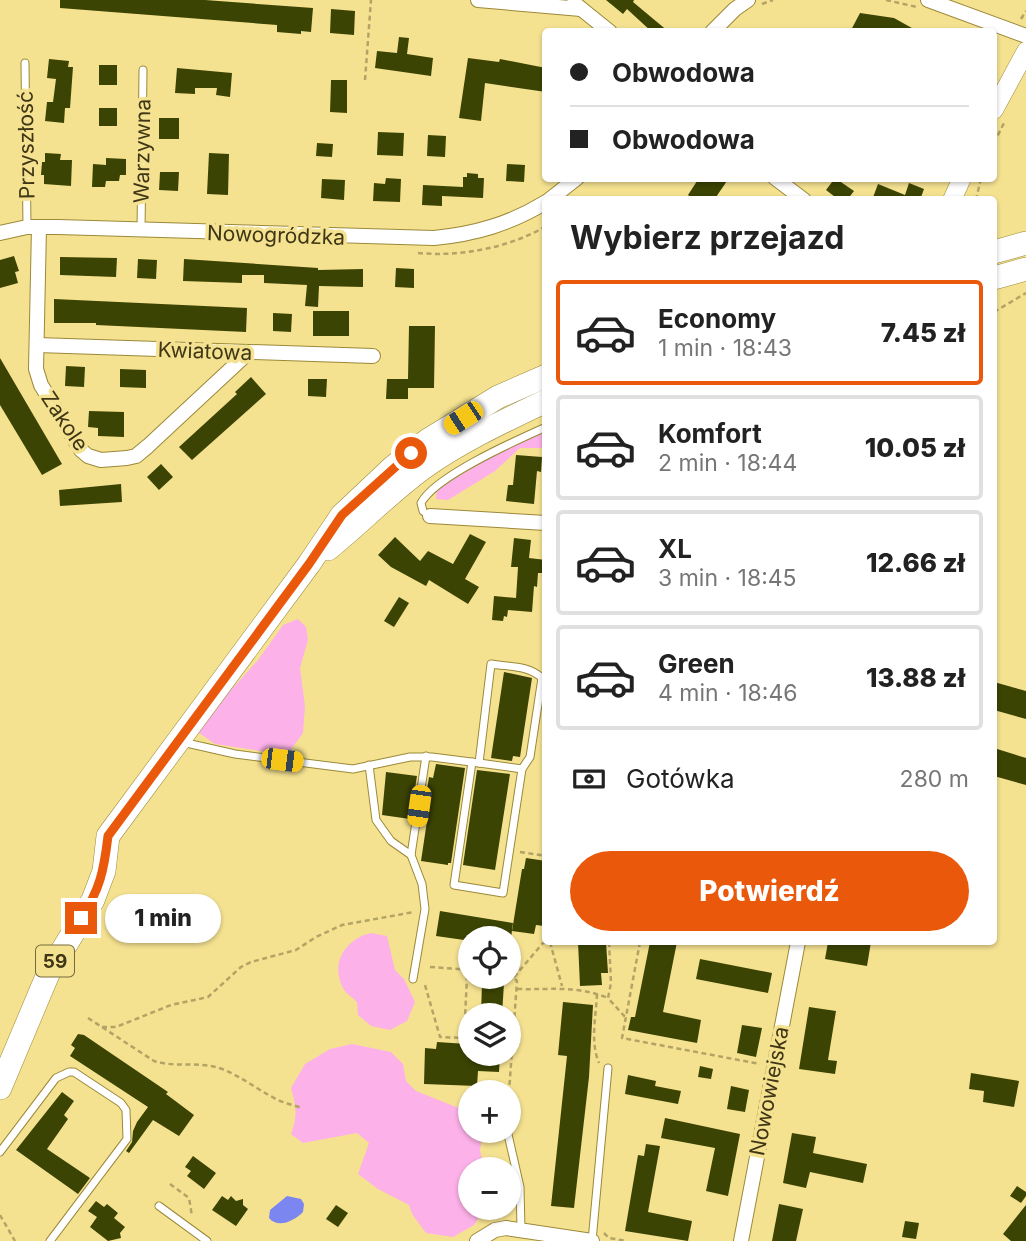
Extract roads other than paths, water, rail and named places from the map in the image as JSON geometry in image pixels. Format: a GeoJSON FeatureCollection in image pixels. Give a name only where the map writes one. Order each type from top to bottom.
{"type":"FeatureCollection","features":[{"type":"Feature","properties":{"kind":"main road"},"geometry":{"type":"LineString","coordinates":[[997,251],[1026,243]]}},
{"type":"Feature","properties":{"kind":"main road"},"geometry":{"type":"LineString","coordinates":[[997,277],[1026,269]]}},
{"type":"Feature","properties":{"kind":"main road","name":"59"},"geometry":{"type":"LineString","coordinates":[[0,1088],[48,974],[93,900],[104,870],[108,836],[309,564],[342,515],[393,467],[428,440],[498,397],[542,378]]}},
{"type":"Feature","properties":{"kind":"main road","name":"59"},"geometry":{"type":"LineString","coordinates":[[309,564],[362,521],[391,492],[424,467],[500,423],[542,403]]}},
{"type":"Feature","properties":{"kind":"street"},"geometry":{"type":"LineString","coordinates":[[478,0],[576,5],[605,28]]}},
{"type":"Feature","properties":{"kind":"street"},"geometry":{"type":"LineString","coordinates":[[716,28],[748,0]]}},
{"type":"Feature","properties":{"kind":"street"},"geometry":{"type":"LineString","coordinates":[[928,0],[1026,36]]}},
{"type":"Feature","properties":{"kind":"street"},"geometry":{"type":"LineString","coordinates":[[997,104],[1026,51]]}},
{"type":"Feature","properties":{"kind":"street","name":"Nowogródzka"},"geometry":{"type":"LineString","coordinates":[[555,196],[573,182]]}},
{"type":"Feature","properties":{"kind":"street"},"geometry":{"type":"LineString","coordinates":[[780,182],[799,196]]}},
{"type":"Feature","properties":{"kind":"street","name":"Nowogródzka"},"geometry":{"type":"LineString","coordinates":[[0,233],[33,227],[434,239],[487,230],[542,204]]}},
{"type":"Feature","properties":{"kind":"street","name":"Zakole"},"geometry":{"type":"LineString","coordinates":[[33,227],[36,369],[41,385],[81,450],[88,456],[101,460],[136,456],[249,352]]}},
{"type":"Feature","properties":{"kind":"street","name":"Kwiatowa"},"geometry":{"type":"LineString","coordinates":[[37,345],[373,356]]}},
{"type":"Feature","properties":{"kind":"street"},"geometry":{"type":"LineString","coordinates":[[430,516],[542,523]]}},
{"type":"Feature","properties":{"kind":"street","name":"Nowowiejska"},"geometry":{"type":"LineString","coordinates":[[741,1241],[797,945]]}},
{"type":"Feature","properties":{"kind":"street"},"geometry":{"type":"LineString","coordinates":[[477,1241],[495,1230],[521,1229],[585,1240]]}},
{"type":"Feature","properties":{"kind":"lane","name":"Przyszłość"},"geometry":{"type":"LineString","coordinates":[[25,63],[33,227]]}},
{"type":"Feature","properties":{"kind":"lane","name":"Warzywna"},"geometry":{"type":"LineString","coordinates":[[141,231],[143,70]]}},
{"type":"Feature","properties":{"kind":"lane"},"geometry":{"type":"LineString","coordinates":[[430,516],[423,512],[421,503],[425,495],[443,481],[542,429]]}},
{"type":"Feature","properties":{"kind":"lane"},"geometry":{"type":"LineString","coordinates":[[542,677],[522,667],[491,664],[454,885],[503,893],[522,769],[530,757],[542,690]]}},
{"type":"Feature","properties":{"kind":"lane"},"geometry":{"type":"LineString","coordinates":[[177,741],[235,754],[354,769],[426,756],[522,769]]}},
{"type":"Feature","properties":{"kind":"lane"},"geometry":{"type":"LineString","coordinates":[[413,979],[425,909],[422,884],[411,855],[426,756]]}},
{"type":"Feature","properties":{"kind":"lane"},"geometry":{"type":"LineString","coordinates":[[369,765],[376,820],[391,841],[411,855]]}},
{"type":"Feature","properties":{"kind":"lane"},"geometry":{"type":"LineString","coordinates":[[585,1240],[608,1068]]}},
{"type":"Feature","properties":{"kind":"lane"},"geometry":{"type":"LineString","coordinates":[[0,1152],[56,1078],[69,1072],[74,1072],[121,1103],[125,1110],[127,1139],[50,1241]]}},
{"type":"Feature","properties":{"kind":"lane"},"geometry":{"type":"LineString","coordinates":[[510,1143],[520,1187],[521,1229]]}},
{"type":"Feature","properties":{"kind":"lane"},"geometry":{"type":"LineString","coordinates":[[159,1206],[207,1241]]}},
{"type":"Feature","properties":{"kind":"water"},"geometry":{"type":"Polygon","coordinates":[[[287,1196],[301,1199],[304,1204],[303,1212],[286,1222],[277,1223],[269,1218],[270,1210],[287,1196]]]}}]}
